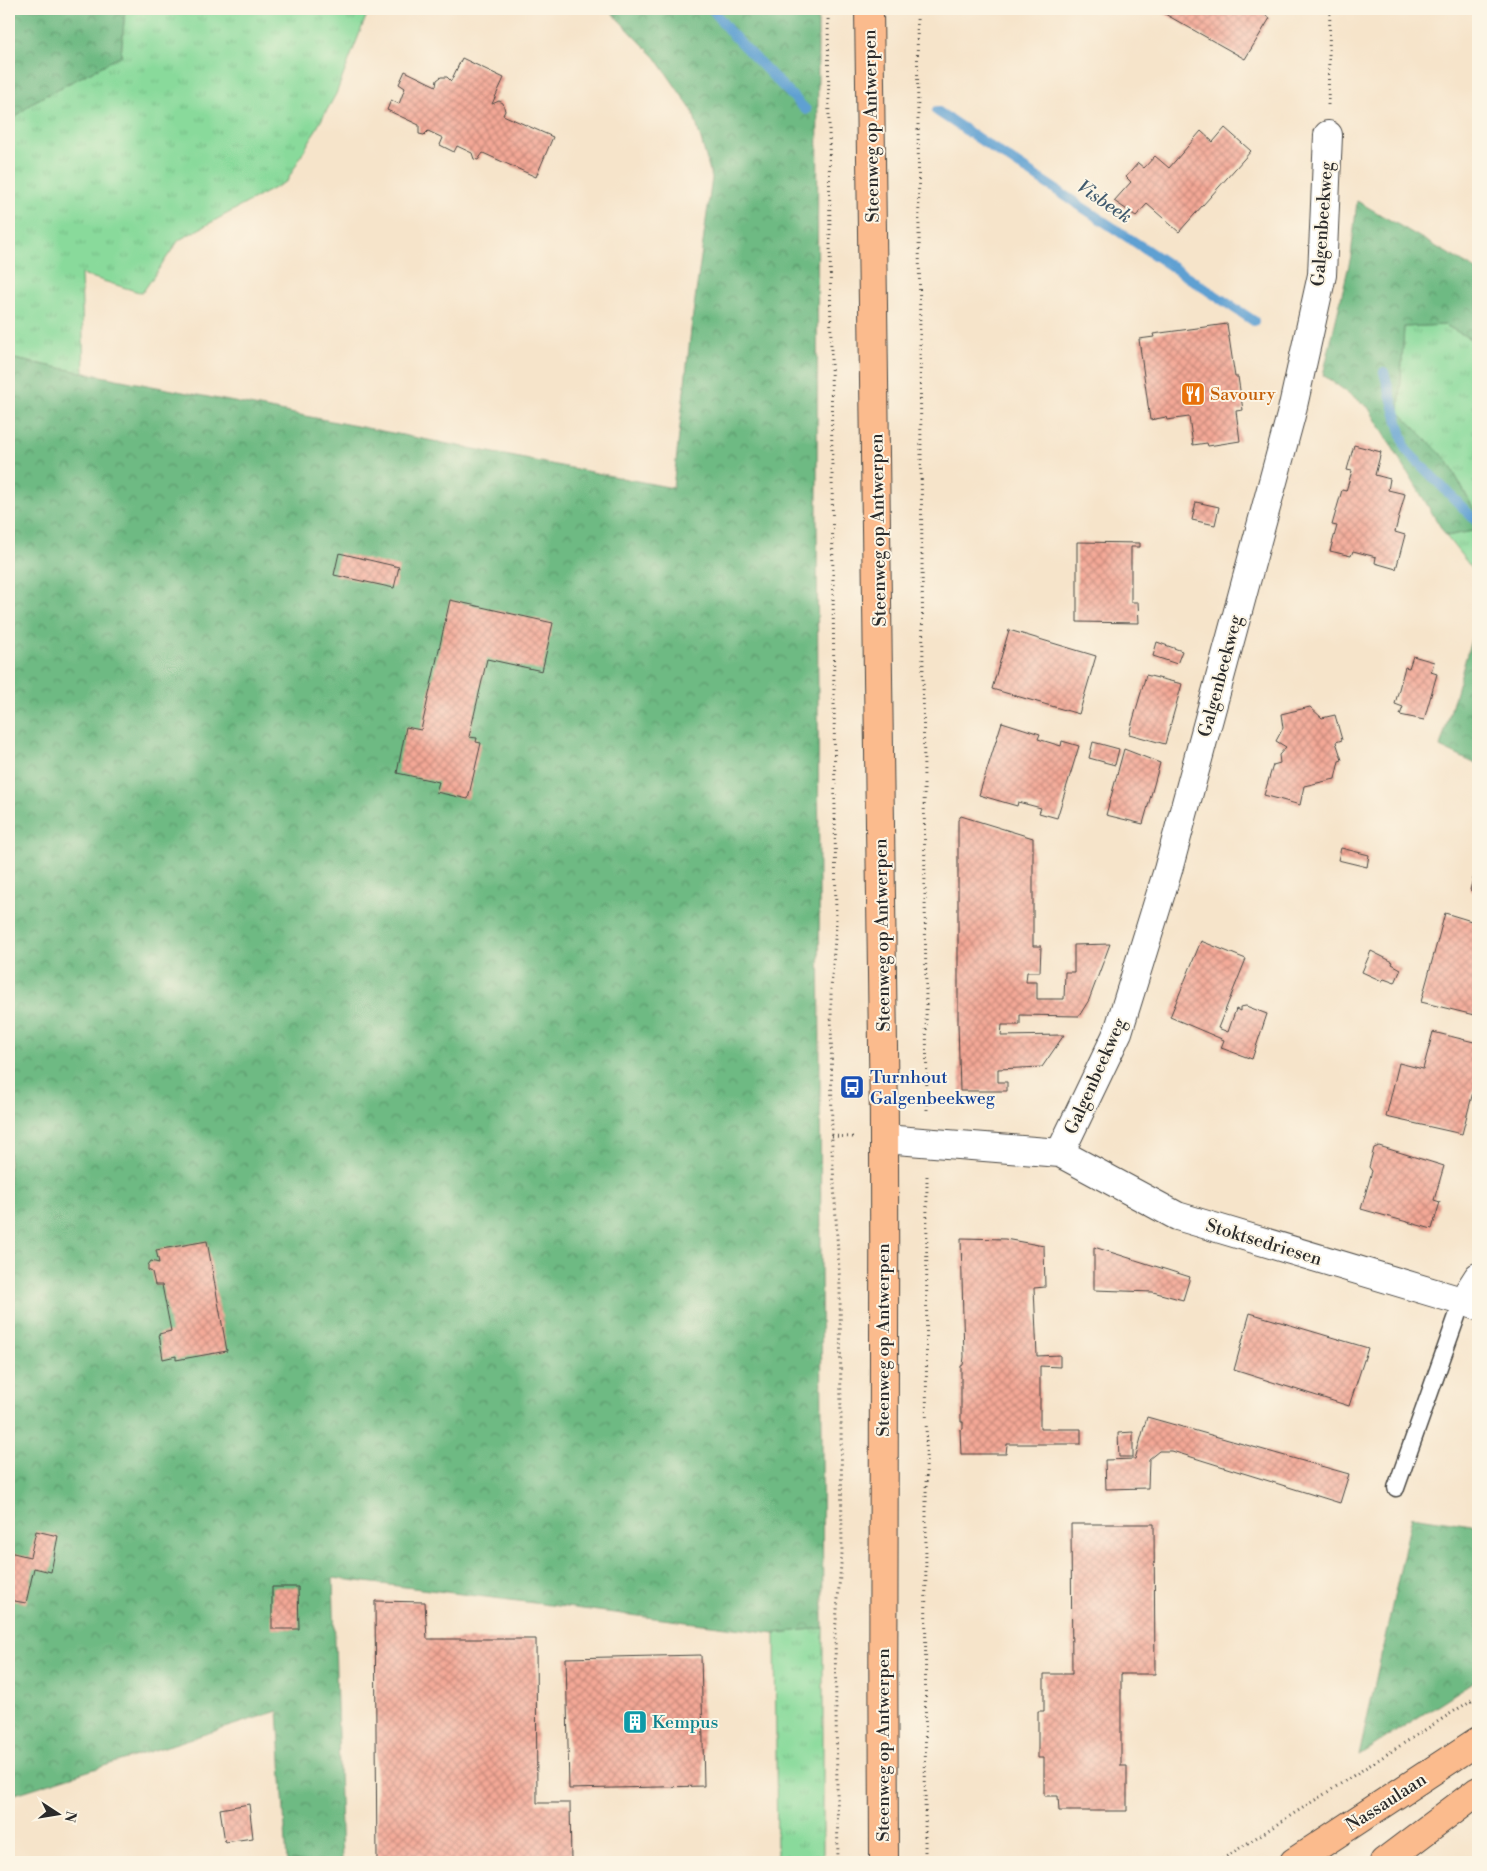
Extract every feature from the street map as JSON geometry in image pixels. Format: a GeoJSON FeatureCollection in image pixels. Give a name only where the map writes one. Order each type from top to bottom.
{"type":"FeatureCollection","features":[{"type":"Feature","properties":{"kind":"main road","name":"Steenweg op Antwerpen"},"geometry":{"type":"LineString","coordinates":[[869,9],[876,410],[884,1139],[882,1583],[884,1862]]}},
{"type":"Feature","properties":{"kind":"main road","name":"Nassaulaan"},"geometry":{"type":"LineString","coordinates":[[1294,1862],[1478,1741]]}},
{"type":"Feature","properties":{"kind":"main road"},"geometry":{"type":"LineString","coordinates":[[1384,1862],[1478,1791]]}},
{"type":"Feature","properties":{"kind":"street","name":"Galgenbeekweg"},"geometry":{"type":"LineString","coordinates":[[884,1139],[1060,1153],[1118,1032],[1168,870],[1291,416],[1322,275],[1328,136]]}},
{"type":"Feature","properties":{"kind":"street","name":"Stoktsedriesen"},"geometry":{"type":"LineString","coordinates":[[1060,1153],[1177,1216],[1470,1304]]}},
{"type":"Feature","properties":{"kind":"street"},"geometry":{"type":"LineString","coordinates":[[1470,1304],[1478,1277]]}},
{"type":"Feature","properties":{"kind":"lane"},"geometry":{"type":"LineString","coordinates":[[1396,1488],[1470,1304]]}},
{"type":"Feature","properties":{"kind":"path"},"geometry":{"type":"LineString","coordinates":[[828,9],[836,926],[831,989],[832,1150],[840,1307],[842,1553],[835,1633],[838,1862]]}},
{"type":"Feature","properties":{"kind":"path"},"geometry":{"type":"LineString","coordinates":[[917,9],[928,1141],[925,1862]]}},
{"type":"Feature","properties":{"kind":"path","name":"Galgenbeekweg"},"geometry":{"type":"LineString","coordinates":[[1328,136],[1330,9]]}},
{"type":"Feature","properties":{"kind":"path"},"geometry":{"type":"LineString","coordinates":[[1218,1862],[1478,1696]]}},
{"type":"Feature","properties":{"kind":"green space"},"geometry":{"type":"Polygon","coordinates":[[[9,9],[125,9],[121,56],[33,102],[9,123],[9,9]]]}},
{"type":"Feature","properties":{"kind":"green space"},"geometry":{"type":"Polygon","coordinates":[[[125,9],[369,9],[336,94],[287,181],[179,240],[142,293],[81,274],[84,373],[9,358],[9,123],[33,102],[121,56],[125,9]]]}},
{"type":"Feature","properties":{"kind":"green space"},"geometry":{"type":"Polygon","coordinates":[[[608,9],[818,9],[817,516],[823,1628],[775,1633],[333,1578],[342,1862],[287,1862],[278,1711],[9,1796],[9,358],[673,488],[692,321],[712,178],[693,112],[656,58],[608,9]]]}},
{"type":"Feature","properties":{"kind":"green space"},"geometry":{"type":"Polygon","coordinates":[[[1357,201],[1478,271],[1478,343],[1445,325],[1404,327],[1399,412],[1447,460],[1478,517],[1478,530],[1446,536],[1368,407],[1323,375],[1351,256],[1357,201]]]}},
{"type":"Feature","properties":{"kind":"green space"},"geometry":{"type":"Polygon","coordinates":[[[1445,325],[1478,343],[1478,517],[1447,460],[1399,412],[1404,327],[1445,325]]]}},
{"type":"Feature","properties":{"kind":"green space"},"geometry":{"type":"Polygon","coordinates":[[[1478,530],[1478,576],[1446,536],[1478,530]]]}},
{"type":"Feature","properties":{"kind":"green space"},"geometry":{"type":"Polygon","coordinates":[[[1478,616],[1478,765],[1440,747],[1478,616]]]}},
{"type":"Feature","properties":{"kind":"green space"},"geometry":{"type":"Polygon","coordinates":[[[1412,1516],[1478,1526],[1478,1679],[1359,1755],[1412,1516]]]}},
{"type":"Feature","properties":{"kind":"green space"},"geometry":{"type":"Polygon","coordinates":[[[823,1628],[823,1862],[777,1862],[775,1633],[823,1628]]]}},
{"type":"Feature","properties":{"kind":"building"},"geometry":{"type":"Polygon","coordinates":[[[1156,9],[1256,9],[1270,18],[1245,59],[1156,9]]]}},
{"type":"Feature","properties":{"kind":"building"},"geometry":{"type":"Polygon","coordinates":[[[462,58],[504,78],[492,104],[499,101],[503,103],[505,111],[503,115],[553,137],[536,177],[483,153],[478,160],[474,159],[472,153],[457,146],[454,152],[440,145],[443,138],[428,131],[424,135],[419,134],[419,125],[387,110],[391,100],[399,104],[405,88],[399,84],[405,71],[436,86],[437,80],[441,77],[447,77],[451,81],[462,58]]]}},
{"type":"Feature","properties":{"kind":"building"},"geometry":{"type":"Polygon","coordinates":[[[1225,128],[1251,151],[1179,232],[1147,204],[1136,216],[1114,201],[1131,182],[1126,177],[1138,163],[1144,168],[1155,156],[1169,168],[1201,131],[1213,142],[1225,128]]]}},
{"type":"Feature","properties":{"kind":"building","name":"Savoury"},"geometry":{"type":"Polygon","coordinates":[[[1227,324],[1235,377],[1238,377],[1243,410],[1236,411],[1240,441],[1208,446],[1207,443],[1193,445],[1189,417],[1167,420],[1166,417],[1150,420],[1139,339],[1154,337],[1153,334],[1227,324]]]}},
{"type":"Feature","properties":{"kind":"building"},"geometry":{"type":"Polygon","coordinates":[[[1354,445],[1381,452],[1375,475],[1390,479],[1388,490],[1405,494],[1395,532],[1405,535],[1396,569],[1375,563],[1376,557],[1353,551],[1351,556],[1330,551],[1337,526],[1332,525],[1342,490],[1346,491],[1352,471],[1347,470],[1354,445]]]}},
{"type":"Feature","properties":{"kind":"building"},"geometry":{"type":"Polygon","coordinates":[[[1196,502],[1219,507],[1215,525],[1192,520],[1196,502]]]}},
{"type":"Feature","properties":{"kind":"building"},"geometry":{"type":"Polygon","coordinates":[[[1077,542],[1140,543],[1140,547],[1131,547],[1131,602],[1138,602],[1139,623],[1077,622],[1077,542]]]}},
{"type":"Feature","properties":{"kind":"building"},"geometry":{"type":"Polygon","coordinates":[[[339,553],[399,567],[394,588],[334,575],[339,553]]]}},
{"type":"Feature","properties":{"kind":"building"},"geometry":{"type":"Polygon","coordinates":[[[450,600],[553,623],[542,671],[487,659],[469,737],[477,738],[476,742],[481,743],[468,799],[436,792],[439,782],[397,773],[406,727],[421,730],[450,600]]]}},
{"type":"Feature","properties":{"kind":"building"},"geometry":{"type":"Polygon","coordinates":[[[1009,630],[1096,656],[1079,714],[992,689],[1009,630]]]}},
{"type":"Feature","properties":{"kind":"building"},"geometry":{"type":"Polygon","coordinates":[[[1157,642],[1182,651],[1177,664],[1153,656],[1157,642]]]}},
{"type":"Feature","properties":{"kind":"building"},"geometry":{"type":"Polygon","coordinates":[[[1413,656],[1434,662],[1431,672],[1437,674],[1424,720],[1400,715],[1403,707],[1395,704],[1405,667],[1409,668],[1413,656]]]}},
{"type":"Feature","properties":{"kind":"building"},"geometry":{"type":"Polygon","coordinates":[[[1146,675],[1182,684],[1165,744],[1129,734],[1146,675]]]}},
{"type":"Feature","properties":{"kind":"building"},"geometry":{"type":"Polygon","coordinates":[[[1310,707],[1322,718],[1335,715],[1342,740],[1336,742],[1342,760],[1339,761],[1335,779],[1304,786],[1300,805],[1264,795],[1273,765],[1280,763],[1279,755],[1286,747],[1276,741],[1283,728],[1281,714],[1310,707]]]}},
{"type":"Feature","properties":{"kind":"building"},"geometry":{"type":"Polygon","coordinates":[[[1002,722],[1040,734],[1038,739],[1061,746],[1062,741],[1079,746],[1057,818],[1039,813],[1041,808],[1018,802],[1017,806],[979,795],[1002,722]]]}},
{"type":"Feature","properties":{"kind":"building"},"geometry":{"type":"Polygon","coordinates":[[[1093,742],[1119,749],[1115,765],[1089,758],[1093,742]]]}},
{"type":"Feature","properties":{"kind":"building"},"geometry":{"type":"Polygon","coordinates":[[[1124,749],[1160,763],[1143,824],[1106,815],[1124,749]]]}},
{"type":"Feature","properties":{"kind":"building"},"geometry":{"type":"Polygon","coordinates":[[[961,816],[1033,838],[1033,946],[1041,946],[1040,972],[1027,972],[1026,982],[1037,982],[1037,999],[1064,999],[1065,972],[1074,972],[1074,945],[1110,944],[1089,1000],[1079,1016],[1020,1015],[1020,1025],[1002,1025],[1001,1036],[1064,1035],[1042,1067],[998,1069],[998,1082],[1007,1082],[1007,1091],[960,1091],[958,1024],[958,820],[961,816]]]}},
{"type":"Feature","properties":{"kind":"building"},"geometry":{"type":"Polygon","coordinates":[[[1341,848],[1369,855],[1367,867],[1338,860],[1341,848]]]}},
{"type":"Feature","properties":{"kind":"building"},"geometry":{"type":"Polygon","coordinates":[[[1478,861],[1478,892],[1470,890],[1478,861]]]}},
{"type":"Feature","properties":{"kind":"building"},"geometry":{"type":"Polygon","coordinates":[[[1445,913],[1478,923],[1478,1016],[1421,1002],[1445,913]]]}},
{"type":"Feature","properties":{"kind":"building"},"geometry":{"type":"Polygon","coordinates":[[[1201,941],[1246,959],[1218,1028],[1228,1032],[1236,1009],[1240,1011],[1240,1007],[1246,1006],[1267,1014],[1252,1059],[1221,1048],[1224,1040],[1170,1017],[1201,941]]]}},
{"type":"Feature","properties":{"kind":"building"},"geometry":{"type":"Polygon","coordinates":[[[1371,951],[1393,962],[1392,964],[1401,969],[1395,983],[1384,979],[1382,981],[1362,972],[1371,951]]]}},
{"type":"Feature","properties":{"kind":"building"},"geometry":{"type":"Polygon","coordinates":[[[1433,1032],[1478,1043],[1478,1073],[1462,1134],[1386,1117],[1399,1063],[1423,1069],[1433,1032]]]}},
{"type":"Feature","properties":{"kind":"building"},"geometry":{"type":"Polygon","coordinates":[[[1379,1146],[1444,1166],[1434,1200],[1440,1202],[1432,1229],[1361,1209],[1372,1171],[1369,1167],[1374,1148],[1379,1146]]]}},
{"type":"Feature","properties":{"kind":"building"},"geometry":{"type":"Polygon","coordinates":[[[961,1238],[1005,1239],[1044,1246],[1045,1287],[1034,1288],[1037,1356],[1060,1355],[1060,1367],[1040,1366],[1040,1429],[1081,1429],[1081,1444],[1007,1444],[1006,1454],[961,1454],[960,1430],[963,1429],[963,1422],[961,1422],[961,1366],[963,1365],[964,1357],[961,1238]]]}},
{"type":"Feature","properties":{"kind":"building"},"geometry":{"type":"Polygon","coordinates":[[[207,1241],[227,1351],[176,1360],[176,1356],[163,1359],[159,1334],[171,1331],[162,1285],[155,1285],[152,1272],[148,1270],[148,1265],[151,1261],[159,1263],[156,1250],[207,1241]]]}},
{"type":"Feature","properties":{"kind":"building"},"geometry":{"type":"Polygon","coordinates":[[[1094,1247],[1190,1277],[1183,1300],[1153,1292],[1094,1290],[1094,1247]]]}},
{"type":"Feature","properties":{"kind":"building"},"geometry":{"type":"Polygon","coordinates":[[[1250,1313],[1368,1348],[1349,1406],[1234,1370],[1250,1313]]]}},
{"type":"Feature","properties":{"kind":"building"},"geometry":{"type":"Polygon","coordinates":[[[1147,1417],[1349,1474],[1340,1503],[1172,1451],[1159,1451],[1149,1459],[1148,1488],[1106,1489],[1105,1460],[1135,1459],[1147,1417]]]}},
{"type":"Feature","properties":{"kind":"building"},"geometry":{"type":"Polygon","coordinates":[[[1133,1432],[1133,1457],[1119,1457],[1118,1433],[1133,1432]]]}},
{"type":"Feature","properties":{"kind":"building"},"geometry":{"type":"Polygon","coordinates":[[[1071,1524],[1154,1524],[1155,1674],[1121,1674],[1121,1766],[1127,1766],[1127,1811],[1059,1811],[1058,1796],[1044,1796],[1044,1758],[1038,1758],[1038,1711],[1044,1711],[1044,1674],[1072,1674],[1071,1524]]]}},
{"type":"Feature","properties":{"kind":"building"},"geometry":{"type":"Polygon","coordinates":[[[36,1531],[58,1536],[51,1572],[34,1568],[26,1603],[9,1600],[9,1552],[30,1557],[36,1531]]]}},
{"type":"Feature","properties":{"kind":"building"},"geometry":{"type":"Polygon","coordinates":[[[272,1587],[298,1587],[299,1629],[272,1629],[272,1587]]]}},
{"type":"Feature","properties":{"kind":"building"},"geometry":{"type":"Polygon","coordinates":[[[375,1601],[425,1602],[427,1639],[536,1639],[537,1803],[570,1803],[571,1862],[377,1862],[375,1601]]]}},
{"type":"Feature","properties":{"kind":"building","name":"Kempus"},"geometry":{"type":"Polygon","coordinates":[[[701,1655],[704,1786],[569,1789],[566,1658],[701,1655]]]}},
{"type":"Feature","properties":{"kind":"building"},"geometry":{"type":"Polygon","coordinates":[[[249,1804],[253,1838],[225,1842],[220,1809],[249,1804]]]}},
{"type":"Feature","properties":{"kind":"waterway","name":"Visbeek"},"geometry":{"type":"LineString","coordinates":[[712,9],[730,32],[806,110]]}},
{"type":"Feature","properties":{"kind":"waterway","name":"Visbeek"},"geometry":{"type":"LineString","coordinates":[[937,111],[1254,321]]}},
{"type":"Feature","properties":{"kind":"waterway","name":"Visbeek"},"geometry":{"type":"LineString","coordinates":[[1384,372],[1406,450],[1478,523]]}},
{"type":"Feature","properties":{"kind":"place","name":"Savoury"},"geometry":{"type":"Point","coordinates":[1193,394]}},
{"type":"Feature","properties":{"kind":"place","name":"Turnhout Galgenbeekweg"},"geometry":{"type":"Point","coordinates":[852,1087]}},
{"type":"Feature","properties":{"kind":"place","name":"Kempus"},"geometry":{"type":"Point","coordinates":[635,1722]}}]}
